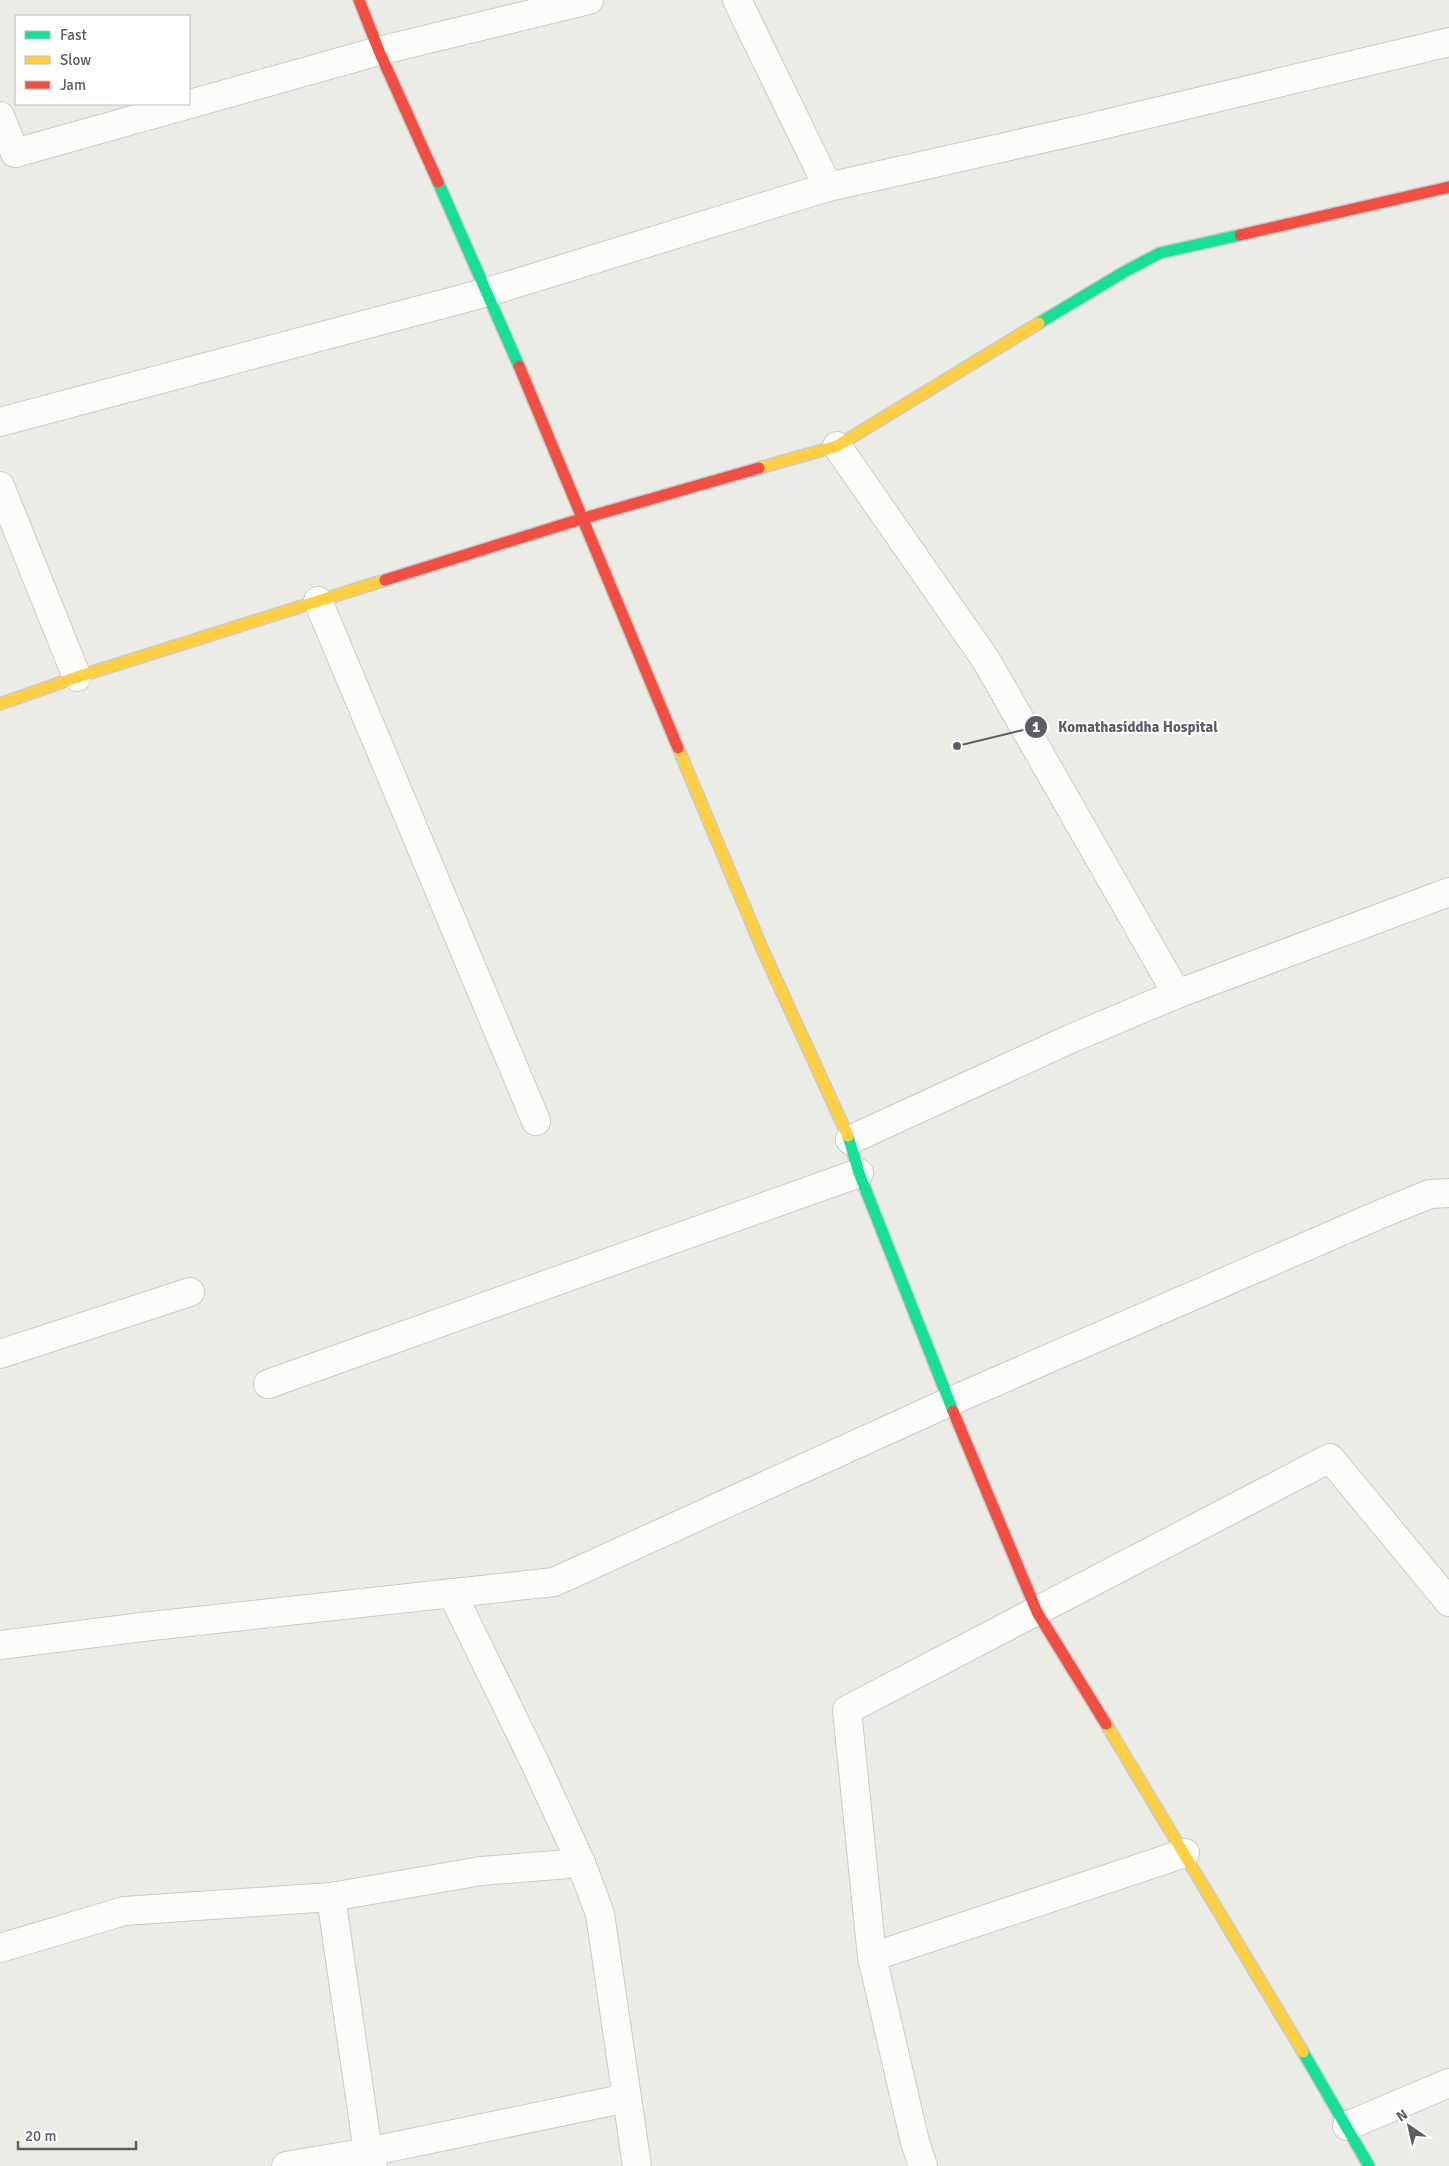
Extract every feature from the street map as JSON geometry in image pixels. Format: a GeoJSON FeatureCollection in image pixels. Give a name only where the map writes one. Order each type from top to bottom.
{"type":"FeatureCollection","features":[{"type":"Feature","properties":{"kind":"street"},"geometry":{"type":"LineString","coordinates":[[359,0],[379,51],[488,292],[581,519],[764,953],[850,1140],[859,1173],[949,1402],[1036,1612],[1185,1853],[1369,2166]]}},
{"type":"Feature","properties":{"kind":"street"},"geometry":{"type":"LineString","coordinates":[[190,104],[379,51],[589,0]]}},
{"type":"Feature","properties":{"kind":"street"},"geometry":{"type":"LineString","coordinates":[[737,0],[828,187]]}},
{"type":"Feature","properties":{"kind":"street"},"geometry":{"type":"LineString","coordinates":[[0,422],[488,292],[828,187],[1089,128],[1449,42]]}},
{"type":"Feature","properties":{"kind":"street"},"geometry":{"type":"LineString","coordinates":[[0,116],[16,153],[187,105]]}},
{"type":"Feature","properties":{"kind":"street"},"geometry":{"type":"LineString","coordinates":[[0,704],[76,677],[581,519],[837,446],[1124,272],[1160,253],[1449,187]]}},
{"type":"Feature","properties":{"kind":"street"},"geometry":{"type":"LineString","coordinates":[[837,446],[986,660],[1177,994]]}},
{"type":"Feature","properties":{"kind":"street"},"geometry":{"type":"LineString","coordinates":[[0,486],[76,677]]}},
{"type":"Feature","properties":{"kind":"street"},"geometry":{"type":"LineString","coordinates":[[318,602],[536,1121]]}},
{"type":"Feature","properties":{"kind":"street"},"geometry":{"type":"LineString","coordinates":[[850,1140],[1070,1039],[1177,994],[1449,892]]}},
{"type":"Feature","properties":{"kind":"street"},"geometry":{"type":"LineString","coordinates":[[268,1384],[859,1173]]}},
{"type":"Feature","properties":{"kind":"street"},"geometry":{"type":"LineString","coordinates":[[0,1645],[554,1582],[949,1402],[1384,1213],[1430,1194],[1449,1193]]}},
{"type":"Feature","properties":{"kind":"street"},"geometry":{"type":"LineString","coordinates":[[0,1354],[190,1292]]}},
{"type":"Feature","properties":{"kind":"street"},"geometry":{"type":"LineString","coordinates":[[923,2166],[915,2142],[872,1957],[847,1710],[1330,1458],[1449,1601]]}},
{"type":"Feature","properties":{"kind":"street"},"geometry":{"type":"LineString","coordinates":[[452,1593],[535,1763],[581,1863],[600,1914],[637,2166]]}},
{"type":"Feature","properties":{"kind":"street"},"geometry":{"type":"LineString","coordinates":[[872,1957],[1185,1853]]}},
{"type":"Feature","properties":{"kind":"street"},"geometry":{"type":"LineString","coordinates":[[0,1948],[124,1911],[331,1897],[481,1871],[581,1863]]}},
{"type":"Feature","properties":{"kind":"street"},"geometry":{"type":"LineString","coordinates":[[331,1897],[371,2159]]}},
{"type":"Feature","properties":{"kind":"street"},"geometry":{"type":"LineString","coordinates":[[1347,2126],[1449,2083]]}},
{"type":"Feature","properties":{"kind":"street"},"geometry":{"type":"LineString","coordinates":[[286,2166],[371,2159],[627,2098]]}},
{"type":"Feature","properties":{"kind":"traffic: fast"},"geometry":{"type":"LineString","coordinates":[[438,182],[519,366]]}},
{"type":"Feature","properties":{"kind":"traffic: fast"},"geometry":{"type":"LineString","coordinates":[[1039,323],[1124,272],[1160,253],[1240,235]]}},
{"type":"Feature","properties":{"kind":"traffic: fast"},"geometry":{"type":"LineString","coordinates":[[848,1136],[859,1173],[953,1411]]}},
{"type":"Feature","properties":{"kind":"traffic: fast"},"geometry":{"type":"LineString","coordinates":[[1303,2052],[1369,2166]]}},
{"type":"Feature","properties":{"kind":"traffic: slow"},"geometry":{"type":"LineString","coordinates":[[759,468],[837,446],[1039,323]]}},
{"type":"Feature","properties":{"kind":"traffic: slow"},"geometry":{"type":"LineString","coordinates":[[0,704],[77,677],[385,580]]}},
{"type":"Feature","properties":{"kind":"traffic: slow"},"geometry":{"type":"LineString","coordinates":[[678,748],[764,953],[848,1136]]}},
{"type":"Feature","properties":{"kind":"traffic: slow"},"geometry":{"type":"LineString","coordinates":[[1106,1724],[1303,2052]]}},
{"type":"Feature","properties":{"kind":"traffic: jam"},"geometry":{"type":"LineString","coordinates":[[359,0],[379,51],[438,182]]}},
{"type":"Feature","properties":{"kind":"traffic: jam"},"geometry":{"type":"LineString","coordinates":[[1240,235],[1449,187]]}},
{"type":"Feature","properties":{"kind":"traffic: jam"},"geometry":{"type":"LineString","coordinates":[[519,366],[678,748]]}},
{"type":"Feature","properties":{"kind":"traffic: jam"},"geometry":{"type":"LineString","coordinates":[[385,580],[581,519],[759,468]]}},
{"type":"Feature","properties":{"kind":"traffic: jam"},"geometry":{"type":"LineString","coordinates":[[953,1411],[1037,1612],[1106,1724]]}},
{"type":"Feature","properties":{"kind":"place","name":"Komathasiddha Hospital"},"geometry":{"type":"Point","coordinates":[957,746]}}]}
